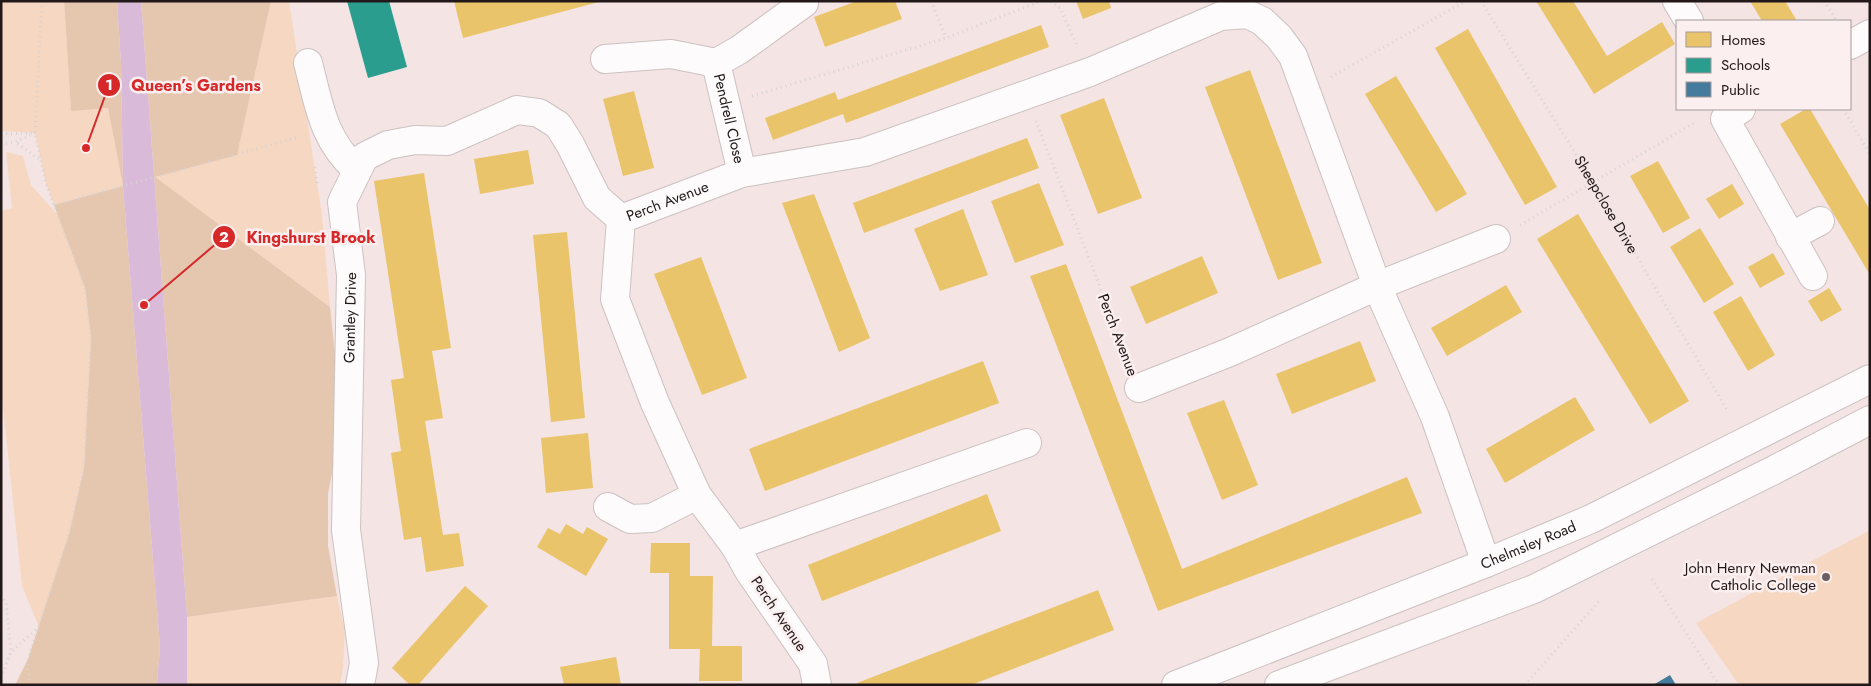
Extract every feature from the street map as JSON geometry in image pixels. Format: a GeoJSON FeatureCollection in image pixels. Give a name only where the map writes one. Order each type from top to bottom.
{"type":"FeatureCollection","features":[{"type":"Feature","properties":{"kind":"street"},"geometry":{"type":"LineString","coordinates":[[1677,1],[1688,20]]}},
{"type":"Feature","properties":{"kind":"street","name":"Pendrell Close"},"geometry":{"type":"LineString","coordinates":[[606,59],[671,54],[716,62],[739,50],[804,3]]}},
{"type":"Feature","properties":{"kind":"street","name":"Perch Avenue"},"geometry":{"type":"LineString","coordinates":[[817,685],[813,664],[749,571],[735,546],[697,495],[655,403],[615,299],[621,219],[742,173],[865,152],[1090,72],[1221,16],[1247,14],[1262,21],[1293,56],[1377,286],[1435,418],[1486,563]]}},
{"type":"Feature","properties":{"kind":"street"},"geometry":{"type":"LineString","coordinates":[[1851,44],[1870,34]]}},
{"type":"Feature","properties":{"kind":"street","name":"Pendrell Close"},"geometry":{"type":"LineString","coordinates":[[716,62],[742,173]]}},
{"type":"Feature","properties":{"kind":"street"},"geometry":{"type":"LineString","coordinates":[[308,64],[326,130],[338,152],[356,170]]}},
{"type":"Feature","properties":{"kind":"street","name":"Grantley Drive"},"geometry":{"type":"LineString","coordinates":[[360,685],[364,663],[346,530],[351,275],[342,202],[356,170],[364,157],[388,145],[415,140],[447,141],[517,110],[539,113],[558,125],[570,144],[597,198],[621,219]]}},
{"type":"Feature","properties":{"kind":"street"},"geometry":{"type":"LineString","coordinates":[[1733,114],[1790,237],[1813,276]]}},
{"type":"Feature","properties":{"kind":"street"},"geometry":{"type":"LineString","coordinates":[[1790,237],[1820,222]]}},
{"type":"Feature","properties":{"kind":"street","name":"Perch Avenue"},"geometry":{"type":"LineString","coordinates":[[1139,388],[1230,352],[1377,286],[1496,239]]}},
{"type":"Feature","properties":{"kind":"street","name":"Chelmsley Road"},"geometry":{"type":"LineString","coordinates":[[1176,685],[1486,563],[1591,519],[1870,379]]}},
{"type":"Feature","properties":{"kind":"street"},"geometry":{"type":"LineString","coordinates":[[1279,685],[1534,589],[1870,420]]}},
{"type":"Feature","properties":{"kind":"street"},"geometry":{"type":"LineString","coordinates":[[735,546],[1027,443]]}},
{"type":"Feature","properties":{"kind":"street"},"geometry":{"type":"LineString","coordinates":[[608,507],[630,519],[652,518],[697,495]]}},
{"type":"Feature","properties":{"kind":"path"},"geometry":{"type":"LineString","coordinates":[[29,685],[28,659],[69,534],[84,468],[91,338],[85,288],[46,184],[36,133],[42,1]]}},
{"type":"Feature","properties":{"kind":"path"},"geometry":{"type":"LineString","coordinates":[[932,1],[946,38]]}},
{"type":"Feature","properties":{"kind":"path"},"geometry":{"type":"LineString","coordinates":[[725,103],[946,38],[1041,1]]}},
{"type":"Feature","properties":{"kind":"path"},"geometry":{"type":"LineString","coordinates":[[1051,1],[1060,8],[1090,72]]}},
{"type":"Feature","properties":{"kind":"path"},"geometry":{"type":"LineString","coordinates":[[1306,91],[1466,1]]}},
{"type":"Feature","properties":{"kind":"path","name":"Sheepclose Drive"},"geometry":{"type":"LineString","coordinates":[[1481,1],[1593,182],[1727,410]]}},
{"type":"Feature","properties":{"kind":"path"},"geometry":{"type":"LineString","coordinates":[[1824,1],[1837,20]]}},
{"type":"Feature","properties":{"kind":"path","name":"Perch Avenue"},"geometry":{"type":"LineString","coordinates":[[1026,95],[1139,388]]}},
{"type":"Feature","properties":{"kind":"path"},"geometry":{"type":"LineString","coordinates":[[1844,110],[1870,154]]}},
{"type":"Feature","properties":{"kind":"path"},"geometry":{"type":"LineString","coordinates":[[1496,239],[1704,117],[1733,114]]}},
{"type":"Feature","properties":{"kind":"path"},"geometry":{"type":"LineString","coordinates":[[54,205],[326,130]]}},
{"type":"Feature","properties":{"kind":"path"},"geometry":{"type":"LineString","coordinates":[[1,134],[36,133]]}},
{"type":"Feature","properties":{"kind":"path"},"geometry":{"type":"LineString","coordinates":[[1,144],[15,142],[36,133]]}},
{"type":"Feature","properties":{"kind":"path"},"geometry":{"type":"LineString","coordinates":[[15,142],[42,161]]}},
{"type":"Feature","properties":{"kind":"path"},"geometry":{"type":"LineString","coordinates":[[1,196],[1,204]]}},
{"type":"Feature","properties":{"kind":"path"},"geometry":{"type":"LineString","coordinates":[[1652,579],[1719,685]]}},
{"type":"Feature","properties":{"kind":"path"},"geometry":{"type":"LineString","coordinates":[[1,595],[6,603],[11,652],[1,678]]}},
{"type":"Feature","properties":{"kind":"path"},"geometry":{"type":"LineString","coordinates":[[1525,685],[1599,601]]}},
{"type":"Feature","properties":{"kind":"path"},"geometry":{"type":"LineString","coordinates":[[11,652],[39,627]]}},
{"type":"Feature","properties":{"kind":"shaded area"},"geometry":{"type":"Polygon","coordinates":[[[1,1],[64,1],[71,110],[108,108],[123,186],[54,205],[46,184],[35,133],[1,131],[1,1]]]}},
{"type":"Feature","properties":{"kind":"shaded area"},"geometry":{"type":"Polygon","coordinates":[[[64,1],[117,1],[121,63],[123,186],[108,108],[71,111],[64,1]]]}},
{"type":"Feature","properties":{"kind":"shaded area"},"geometry":{"type":"Polygon","coordinates":[[[117,1],[141,1],[187,617],[187,685],[157,685],[160,647],[123,186],[121,63],[117,1]]]}},
{"type":"Feature","properties":{"kind":"shaded area"},"geometry":{"type":"Polygon","coordinates":[[[141,1],[271,1],[237,155],[155,177],[330,307],[338,382],[337,446],[328,494],[328,546],[337,596],[187,617],[141,1]]]}},
{"type":"Feature","properties":{"kind":"shaded area"},"geometry":{"type":"Polygon","coordinates":[[[271,1],[289,1],[322,215],[330,307],[154,177],[237,154],[271,1]]]}},
{"type":"Feature","properties":{"kind":"shaded area"},"geometry":{"type":"Polygon","coordinates":[[[6,152],[23,156],[31,185],[58,215],[85,288],[91,338],[84,468],[69,534],[39,627],[22,586],[1,388],[1,211],[12,208],[6,152]]]}},
{"type":"Feature","properties":{"kind":"shaded area"},"geometry":{"type":"Polygon","coordinates":[[[123,186],[160,647],[157,685],[15,685],[28,659],[69,534],[84,468],[91,338],[85,288],[54,205],[123,186]]]}},
{"type":"Feature","properties":{"kind":"shaded area","name":"John Henry Newman Catholic College"},"geometry":{"type":"Polygon","coordinates":[[[1870,530],[1870,685],[1739,685],[1696,623],[1870,530]]]}},
{"type":"Feature","properties":{"kind":"shaded area"},"geometry":{"type":"Polygon","coordinates":[[[337,596],[345,631],[340,685],[187,685],[187,617],[337,596]]]}},
{"type":"Feature","properties":{"kind":"building: Homes"},"geometry":{"type":"Polygon","coordinates":[[[454,1],[599,1],[599,2],[463,38],[454,1]]]}},
{"type":"Feature","properties":{"kind":"building: Homes"},"geometry":{"type":"Polygon","coordinates":[[[857,1],[895,1],[902,19],[825,47],[814,17],[857,1]]]}},
{"type":"Feature","properties":{"kind":"building: Homes"},"geometry":{"type":"Polygon","coordinates":[[[1076,1],[1109,1],[1111,8],[1083,19],[1076,1]]]}},
{"type":"Feature","properties":{"kind":"building: Homes"},"geometry":{"type":"Polygon","coordinates":[[[1536,1],[1573,1],[1607,56],[1662,22],[1675,44],[1594,94],[1536,1]]]}},
{"type":"Feature","properties":{"kind":"building: Homes"},"geometry":{"type":"Polygon","coordinates":[[[1750,1],[1785,1],[1796,20],[1761,20],[1750,1]]]}},
{"type":"Feature","properties":{"kind":"building: Homes"},"geometry":{"type":"Polygon","coordinates":[[[1041,25],[1049,47],[846,123],[843,114],[773,140],[765,118],[835,92],[838,100],[1041,25]]]}},
{"type":"Feature","properties":{"kind":"building: Homes"},"geometry":{"type":"Polygon","coordinates":[[[1468,29],[1557,187],[1525,205],[1435,48],[1468,29]]]}},
{"type":"Feature","properties":{"kind":"building: Homes"},"geometry":{"type":"Polygon","coordinates":[[[1250,70],[1322,263],[1278,280],[1205,87],[1250,70]]]}},
{"type":"Feature","properties":{"kind":"building: Homes"},"geometry":{"type":"Polygon","coordinates":[[[1396,76],[1467,194],[1436,212],[1365,94],[1396,76]]]}},
{"type":"Feature","properties":{"kind":"building: Homes"},"geometry":{"type":"Polygon","coordinates":[[[634,91],[654,168],[623,176],[603,99],[634,91]]]}},
{"type":"Feature","properties":{"kind":"building: Homes"},"geometry":{"type":"Polygon","coordinates":[[[1104,98],[1142,198],[1098,214],[1060,115],[1104,98]]]}},
{"type":"Feature","properties":{"kind":"building: Homes"},"geometry":{"type":"Polygon","coordinates":[[[1804,110],[1811,110],[1870,210],[1870,275],[1780,124],[1804,110]]]}},
{"type":"Feature","properties":{"kind":"building: Homes"},"geometry":{"type":"Polygon","coordinates":[[[1027,138],[1039,168],[864,233],[853,203],[1027,138]]]}},
{"type":"Feature","properties":{"kind":"building: Homes"},"geometry":{"type":"Polygon","coordinates":[[[528,150],[534,184],[480,194],[474,159],[528,150]]]}},
{"type":"Feature","properties":{"kind":"building: Homes"},"geometry":{"type":"Polygon","coordinates":[[[1658,161],[1690,218],[1663,233],[1630,176],[1658,161]]]}},
{"type":"Feature","properties":{"kind":"building: Homes"},"geometry":{"type":"Polygon","coordinates":[[[424,173],[451,348],[432,351],[443,418],[425,421],[443,535],[459,533],[464,566],[426,572],[421,537],[404,540],[391,453],[401,451],[391,380],[404,378],[374,181],[424,173]]]}},
{"type":"Feature","properties":{"kind":"building: Homes"},"geometry":{"type":"Polygon","coordinates":[[[1039,183],[1064,245],[1015,263],[991,201],[1039,183]]]}},
{"type":"Feature","properties":{"kind":"building: Homes"},"geometry":{"type":"Polygon","coordinates":[[[1732,184],[1744,204],[1719,219],[1706,199],[1732,184]]]}},
{"type":"Feature","properties":{"kind":"building: Homes"},"geometry":{"type":"Polygon","coordinates":[[[814,194],[870,338],[839,352],[782,203],[814,194]]]}},
{"type":"Feature","properties":{"kind":"building: Homes"},"geometry":{"type":"Polygon","coordinates":[[[963,209],[988,275],[940,291],[914,229],[963,209]]]}},
{"type":"Feature","properties":{"kind":"building: Homes"},"geometry":{"type":"Polygon","coordinates":[[[1578,214],[1689,401],[1650,424],[1537,239],[1578,214]]]}},
{"type":"Feature","properties":{"kind":"building: Homes"},"geometry":{"type":"Polygon","coordinates":[[[1700,228],[1734,284],[1704,303],[1670,247],[1700,228]]]}},
{"type":"Feature","properties":{"kind":"building: Homes"},"geometry":{"type":"Polygon","coordinates":[[[567,232],[585,418],[551,422],[533,235],[567,232]]]}},
{"type":"Feature","properties":{"kind":"building: Homes"},"geometry":{"type":"Polygon","coordinates":[[[1773,253],[1785,274],[1760,288],[1748,267],[1773,253]]]}},
{"type":"Feature","properties":{"kind":"building: Homes"},"geometry":{"type":"Polygon","coordinates":[[[1202,256],[1218,293],[1146,324],[1130,287],[1202,256]]]}},
{"type":"Feature","properties":{"kind":"building: Homes"},"geometry":{"type":"Polygon","coordinates":[[[701,257],[747,378],[702,395],[654,274],[701,257]]]}},
{"type":"Feature","properties":{"kind":"building: Homes"},"geometry":{"type":"Polygon","coordinates":[[[1066,264],[1182,569],[1407,477],[1422,513],[1158,611],[1030,276],[1066,264]]]}},
{"type":"Feature","properties":{"kind":"building: Homes"},"geometry":{"type":"Polygon","coordinates":[[[1506,285],[1522,312],[1447,356],[1431,328],[1506,285]]]}},
{"type":"Feature","properties":{"kind":"building: Homes"},"geometry":{"type":"Polygon","coordinates":[[[1829,288],[1842,310],[1821,322],[1808,301],[1829,288]]]}},
{"type":"Feature","properties":{"kind":"building: Homes"},"geometry":{"type":"Polygon","coordinates":[[[1741,296],[1775,355],[1748,371],[1713,312],[1741,296]]]}},
{"type":"Feature","properties":{"kind":"building: Homes"},"geometry":{"type":"Polygon","coordinates":[[[1360,341],[1376,381],[1292,414],[1276,374],[1360,341]]]}},
{"type":"Feature","properties":{"kind":"building: Homes"},"geometry":{"type":"Polygon","coordinates":[[[983,361],[999,403],[765,491],[749,449],[983,361]]]}},
{"type":"Feature","properties":{"kind":"building: Homes"},"geometry":{"type":"Polygon","coordinates":[[[1575,397],[1595,430],[1505,483],[1486,449],[1575,397]]]}},
{"type":"Feature","properties":{"kind":"building: Homes"},"geometry":{"type":"Polygon","coordinates":[[[1224,400],[1258,485],[1222,500],[1187,413],[1224,400]]]}},
{"type":"Feature","properties":{"kind":"building: Homes"},"geometry":{"type":"Polygon","coordinates":[[[588,433],[593,488],[546,493],[541,438],[588,433]]]}},
{"type":"Feature","properties":{"kind":"building: Homes"},"geometry":{"type":"Polygon","coordinates":[[[987,494],[1001,531],[822,601],[808,565],[987,494]]]}},
{"type":"Feature","properties":{"kind":"building: Homes"},"geometry":{"type":"Polygon","coordinates":[[[566,524],[583,534],[587,527],[608,539],[586,576],[537,547],[548,528],[560,534],[566,524]]]}},
{"type":"Feature","properties":{"kind":"building: Homes"},"geometry":{"type":"Polygon","coordinates":[[[651,543],[690,543],[690,576],[713,576],[712,646],[742,646],[742,681],[699,681],[700,649],[669,649],[669,573],[650,573],[651,543]]]}},
{"type":"Feature","properties":{"kind":"building: Homes"},"geometry":{"type":"Polygon","coordinates":[[[465,586],[488,606],[418,685],[410,685],[392,668],[465,586]]]}},
{"type":"Feature","properties":{"kind":"building: Homes"},"geometry":{"type":"Polygon","coordinates":[[[1098,590],[1114,630],[971,685],[858,685],[857,683],[1098,590]]]}},
{"type":"Feature","properties":{"kind":"building: Homes"},"geometry":{"type":"Polygon","coordinates":[[[616,657],[621,685],[564,685],[560,667],[616,657]]]}},
{"type":"Feature","properties":{"kind":"building: Schools"},"geometry":{"type":"Polygon","coordinates":[[[347,1],[389,1],[407,67],[368,78],[347,1]]]}},
{"type":"Feature","properties":{"kind":"building: Public"},"geometry":{"type":"Polygon","coordinates":[[[1670,675],[1676,685],[1653,685],[1670,675]]]}},
{"type":"Feature","properties":{"kind":"place","name":"Queen’s Gardens"},"geometry":{"type":"Point","coordinates":[86,148]}},
{"type":"Feature","properties":{"kind":"place","name":"Kingshurst Brook"},"geometry":{"type":"Point","coordinates":[144,305]}},
{"type":"Feature","properties":{"kind":"place","name":"John Henry Newman Catholic College"},"geometry":{"type":"Point","coordinates":[1826,577]}}]}
